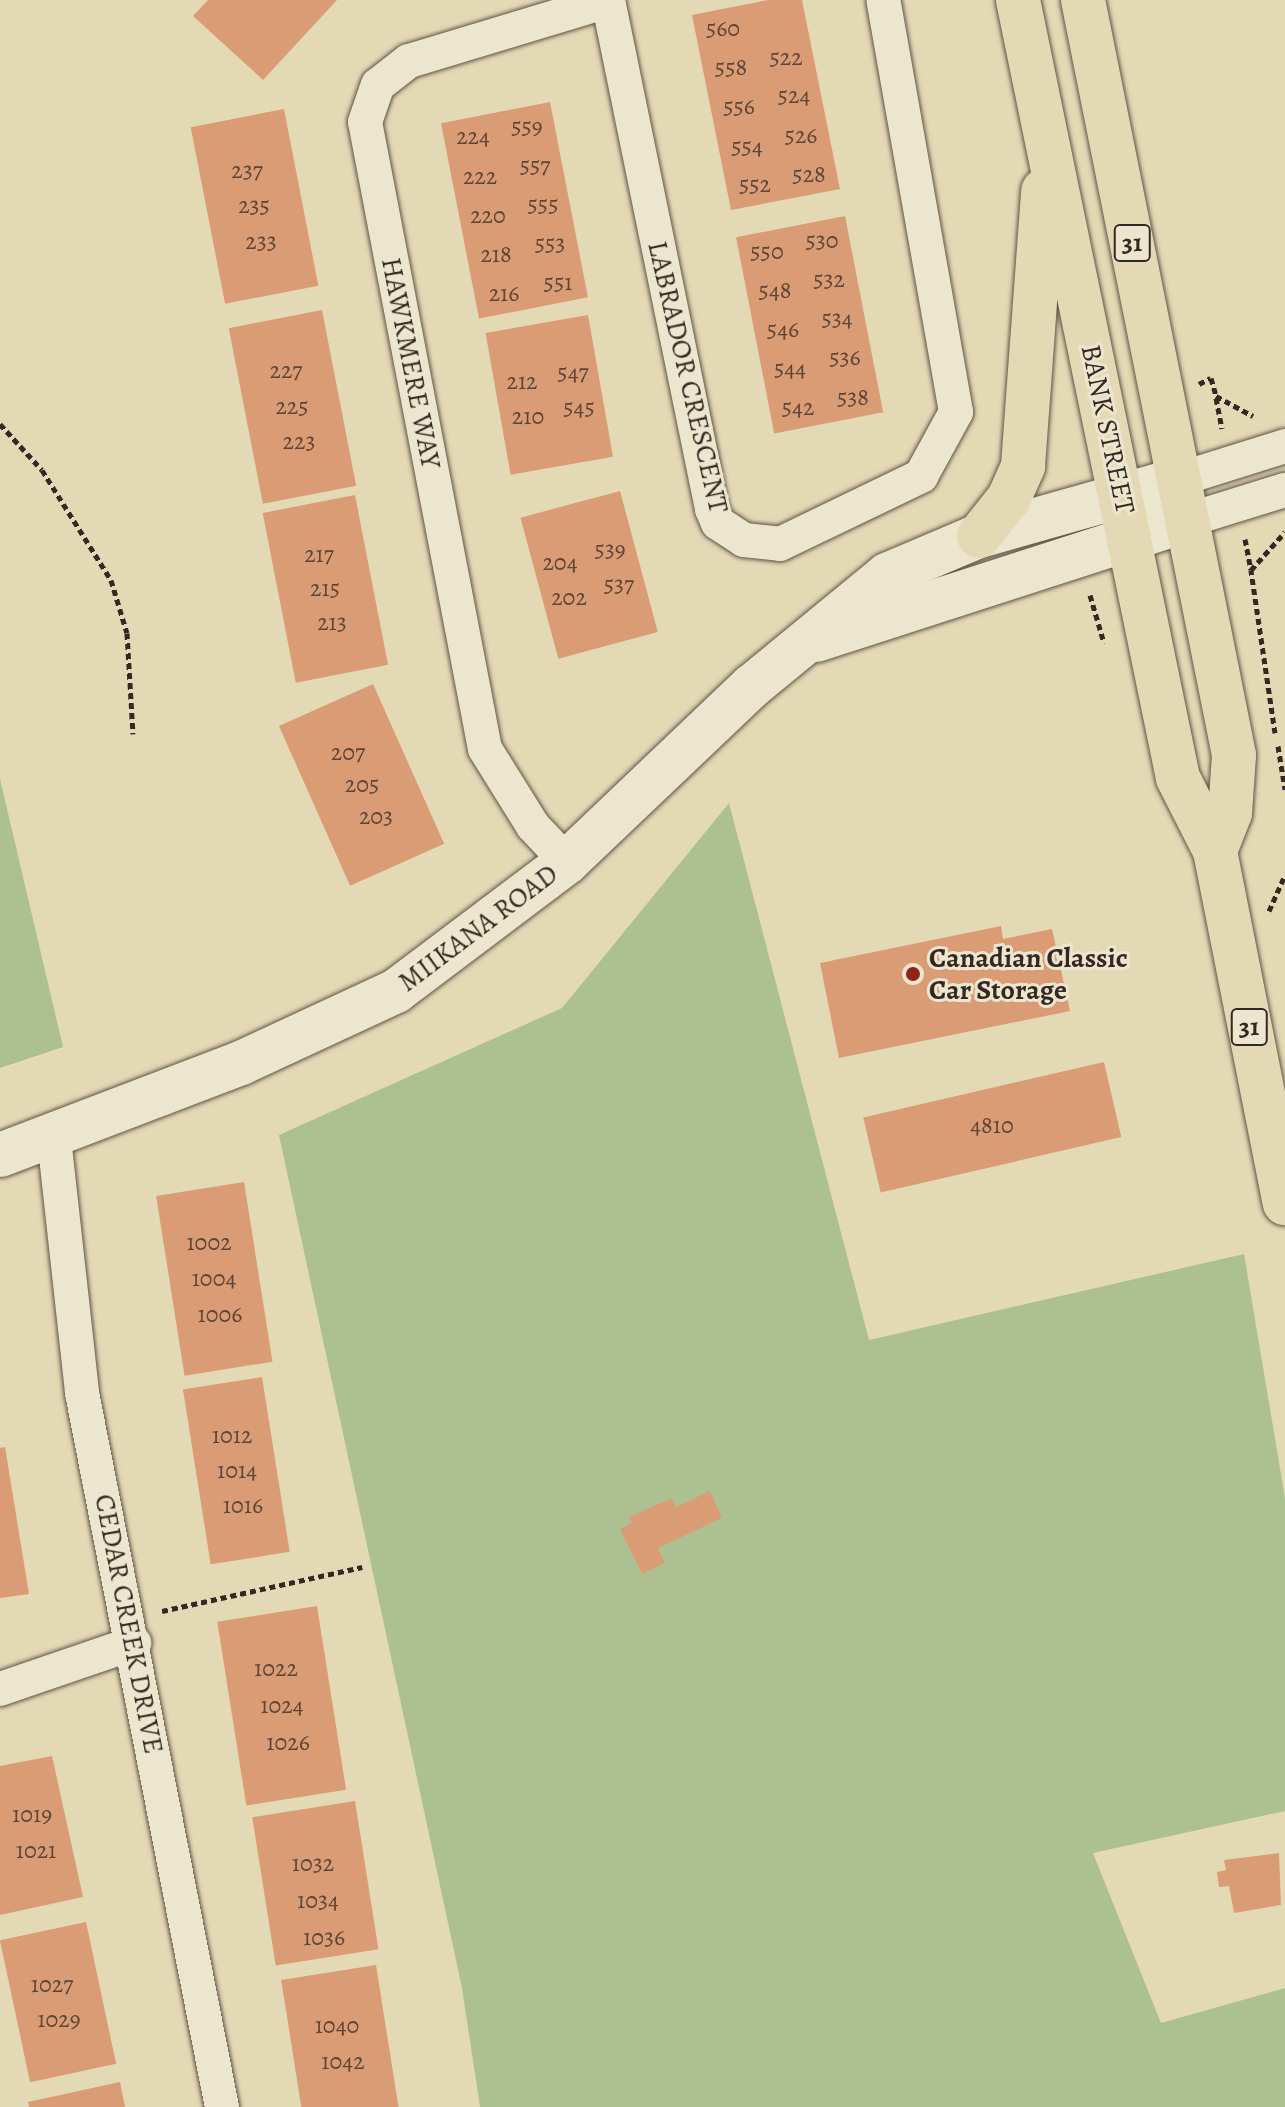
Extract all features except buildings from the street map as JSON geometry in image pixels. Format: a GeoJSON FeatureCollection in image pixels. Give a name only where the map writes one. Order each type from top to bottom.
{"type":"FeatureCollection","features":[{"type":"Feature","properties":{"kind":"main road","name":"BANK STREET"},"geometry":{"type":"LineString","coordinates":[[1018,0],[1047,149],[1127,516],[1178,778],[1215,851],[1285,1203]]}},
{"type":"Feature","properties":{"kind":"main road","name":"31"},"geometry":{"type":"LineString","coordinates":[[1083,0],[1234,755],[1230,813],[1215,851]]}},
{"type":"Feature","properties":{"kind":"main road"},"geometry":{"type":"LineString","coordinates":[[979,536],[1009,498],[1023,466],[1047,149]]}},
{"type":"Feature","properties":{"kind":"street","name":"LABRADOR CRESCENT"},"geometry":{"type":"LineString","coordinates":[[608,0],[712,509],[718,523],[744,540],[780,544],[921,476],[956,412],[883,0]]}},
{"type":"Feature","properties":{"kind":"street","name":"HAWKMERE WAY"},"geometry":{"type":"LineString","coordinates":[[567,862],[533,826],[485,749],[365,122],[378,85],[409,61],[608,0]]}},
{"type":"Feature","properties":{"kind":"street"},"geometry":{"type":"LineString","coordinates":[[1184,499],[1285,446]]}},
{"type":"Feature","properties":{"kind":"street"},"geometry":{"type":"LineString","coordinates":[[1184,499],[1285,490]]}},
{"type":"Feature","properties":{"kind":"street","name":"MIIKANA ROAD"},"geometry":{"type":"LineString","coordinates":[[806,642],[1127,516],[1184,499]]}},
{"type":"Feature","properties":{"kind":"street","name":"MIIKANA ROAD"},"geometry":{"type":"LineString","coordinates":[[0,1155],[54,1138],[281,1046],[396,991],[567,862],[806,642],[887,575],[979,536],[1127,516]]}},
{"type":"Feature","properties":{"kind":"street","name":"CEDAR CREEK DRIVE"},"geometry":{"type":"LineString","coordinates":[[54,1138],[82,1393],[132,1630],[222,2107]]}},
{"type":"Feature","properties":{"kind":"street"},"geometry":{"type":"LineString","coordinates":[[0,1689],[132,1630]]}},
{"type":"Feature","properties":{"kind":"path"},"geometry":{"type":"LineString","coordinates":[[1211,378],[1224,403],[1258,417]]}},
{"type":"Feature","properties":{"kind":"path"},"geometry":{"type":"LineString","coordinates":[[0,424],[42,470],[111,580],[127,633],[133,734]]}},
{"type":"Feature","properties":{"kind":"path"},"geometry":{"type":"LineString","coordinates":[[1285,532],[1256,561],[1251,580],[1285,789]]}},
{"type":"Feature","properties":{"kind":"path"},"geometry":{"type":"LineString","coordinates":[[1081,587],[1088,589],[1106,650]]}},
{"type":"Feature","properties":{"kind":"path"},"geometry":{"type":"LineString","coordinates":[[132,1630],[362,1567]]}},
{"type":"Feature","properties":{"kind":"green space"},"geometry":{"type":"Polygon","coordinates":[[[0,779],[63,1047],[0,1068],[0,779]]]}},
{"type":"Feature","properties":{"kind":"green space"},"geometry":{"type":"Polygon","coordinates":[[[729,803],[869,1340],[1244,1254],[1285,1498],[1285,1811],[1093,1853],[1161,2023],[1285,1988],[1285,2107],[480,2107],[462,1988],[279,1135],[562,1008],[729,803]]]}},
{"type":"Feature","properties":{"kind":"place","name":"Canadian Classic Car Storage"},"geometry":{"type":"Point","coordinates":[913,974]}}]}
